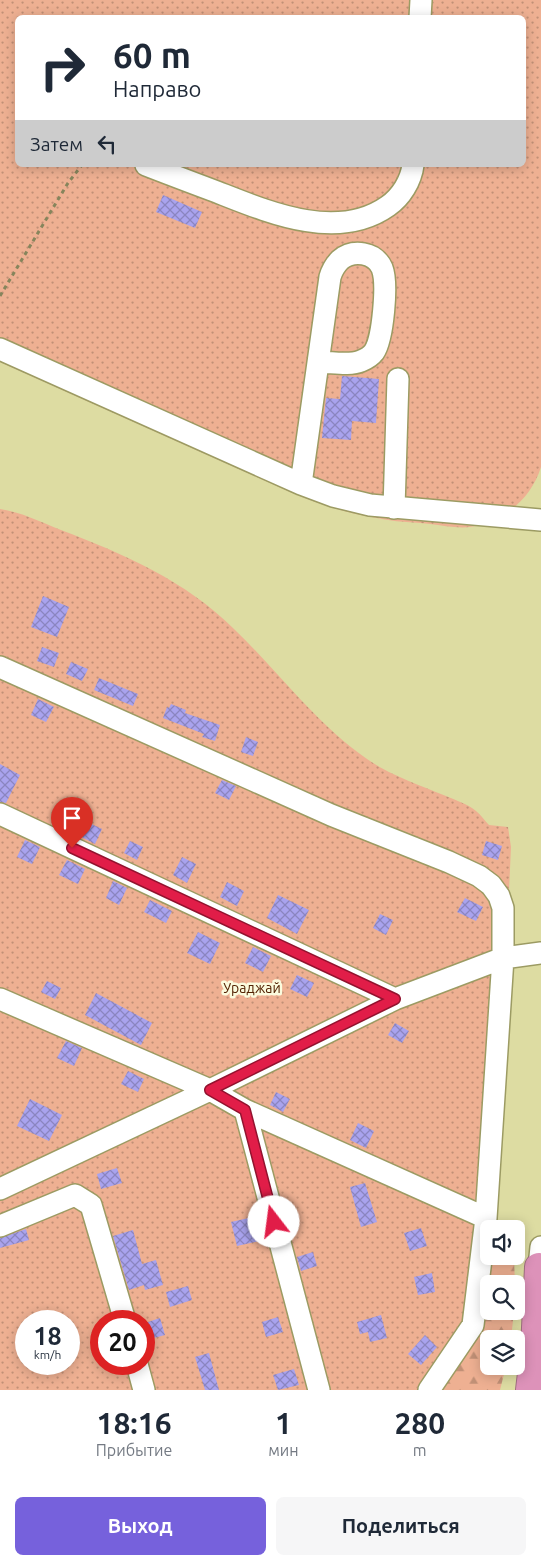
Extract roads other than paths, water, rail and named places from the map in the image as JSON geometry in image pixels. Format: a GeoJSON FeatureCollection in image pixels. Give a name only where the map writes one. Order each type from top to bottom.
{"type":"FeatureCollection","features":[{"type":"Feature","properties":{"kind":"highway"},"geometry":{"type":"LineString","coordinates":[[530,1390],[535,1348],[540,1262]]}},
{"type":"Feature","properties":{"kind":"lane"},"geometry":{"type":"LineString","coordinates":[[420,15],[421,0]]}},
{"type":"Feature","properties":{"kind":"lane"},"geometry":{"type":"LineString","coordinates":[[151,167],[260,208],[299,219],[344,222],[364,218],[380,211],[394,201],[406,186],[412,167]]}},
{"type":"Feature","properties":{"kind":"lane"},"geometry":{"type":"LineString","coordinates":[[301,484],[330,277],[333,268],[347,255],[355,253],[373,257],[379,262],[385,281],[382,329],[374,351],[361,361],[319,362]]}},
{"type":"Feature","properties":{"kind":"lane"},"geometry":{"type":"LineString","coordinates":[[0,349],[301,484],[351,501],[394,508],[541,520]]}},
{"type":"Feature","properties":{"kind":"lane"},"geometry":{"type":"LineString","coordinates":[[394,508],[398,379]]}},
{"type":"Feature","properties":{"kind":"lane"},"geometry":{"type":"LineString","coordinates":[[0,667],[331,815],[449,862],[479,876],[491,885],[499,896],[503,908],[503,958],[486,1218],[473,1325],[429,1390]]}},
{"type":"Feature","properties":{"kind":"lane"},"geometry":{"type":"LineString","coordinates":[[0,814],[395,999]]}},
{"type":"Feature","properties":{"kind":"lane"},"geometry":{"type":"LineString","coordinates":[[0,1189],[210,1090],[395,999],[503,958],[541,954]]}},
{"type":"Feature","properties":{"kind":"lane"},"geometry":{"type":"LineString","coordinates":[[0,999],[210,1090],[245,1110],[486,1218]]}},
{"type":"Feature","properties":{"kind":"lane"},"geometry":{"type":"LineString","coordinates":[[245,1110],[319,1390]]}},
{"type":"Feature","properties":{"kind":"lane"},"geometry":{"type":"LineString","coordinates":[[0,1226],[75,1195],[92,1205],[122,1310]]}},
{"type":"Feature","properties":{"kind":"lane"},"geometry":{"type":"LineString","coordinates":[[140,1375],[144,1390]]}},
{"type":"Feature","properties":{"kind":"park label","name":"Ураджай"},"geometry":{"type":"Point","coordinates":[252,988]}}]}
